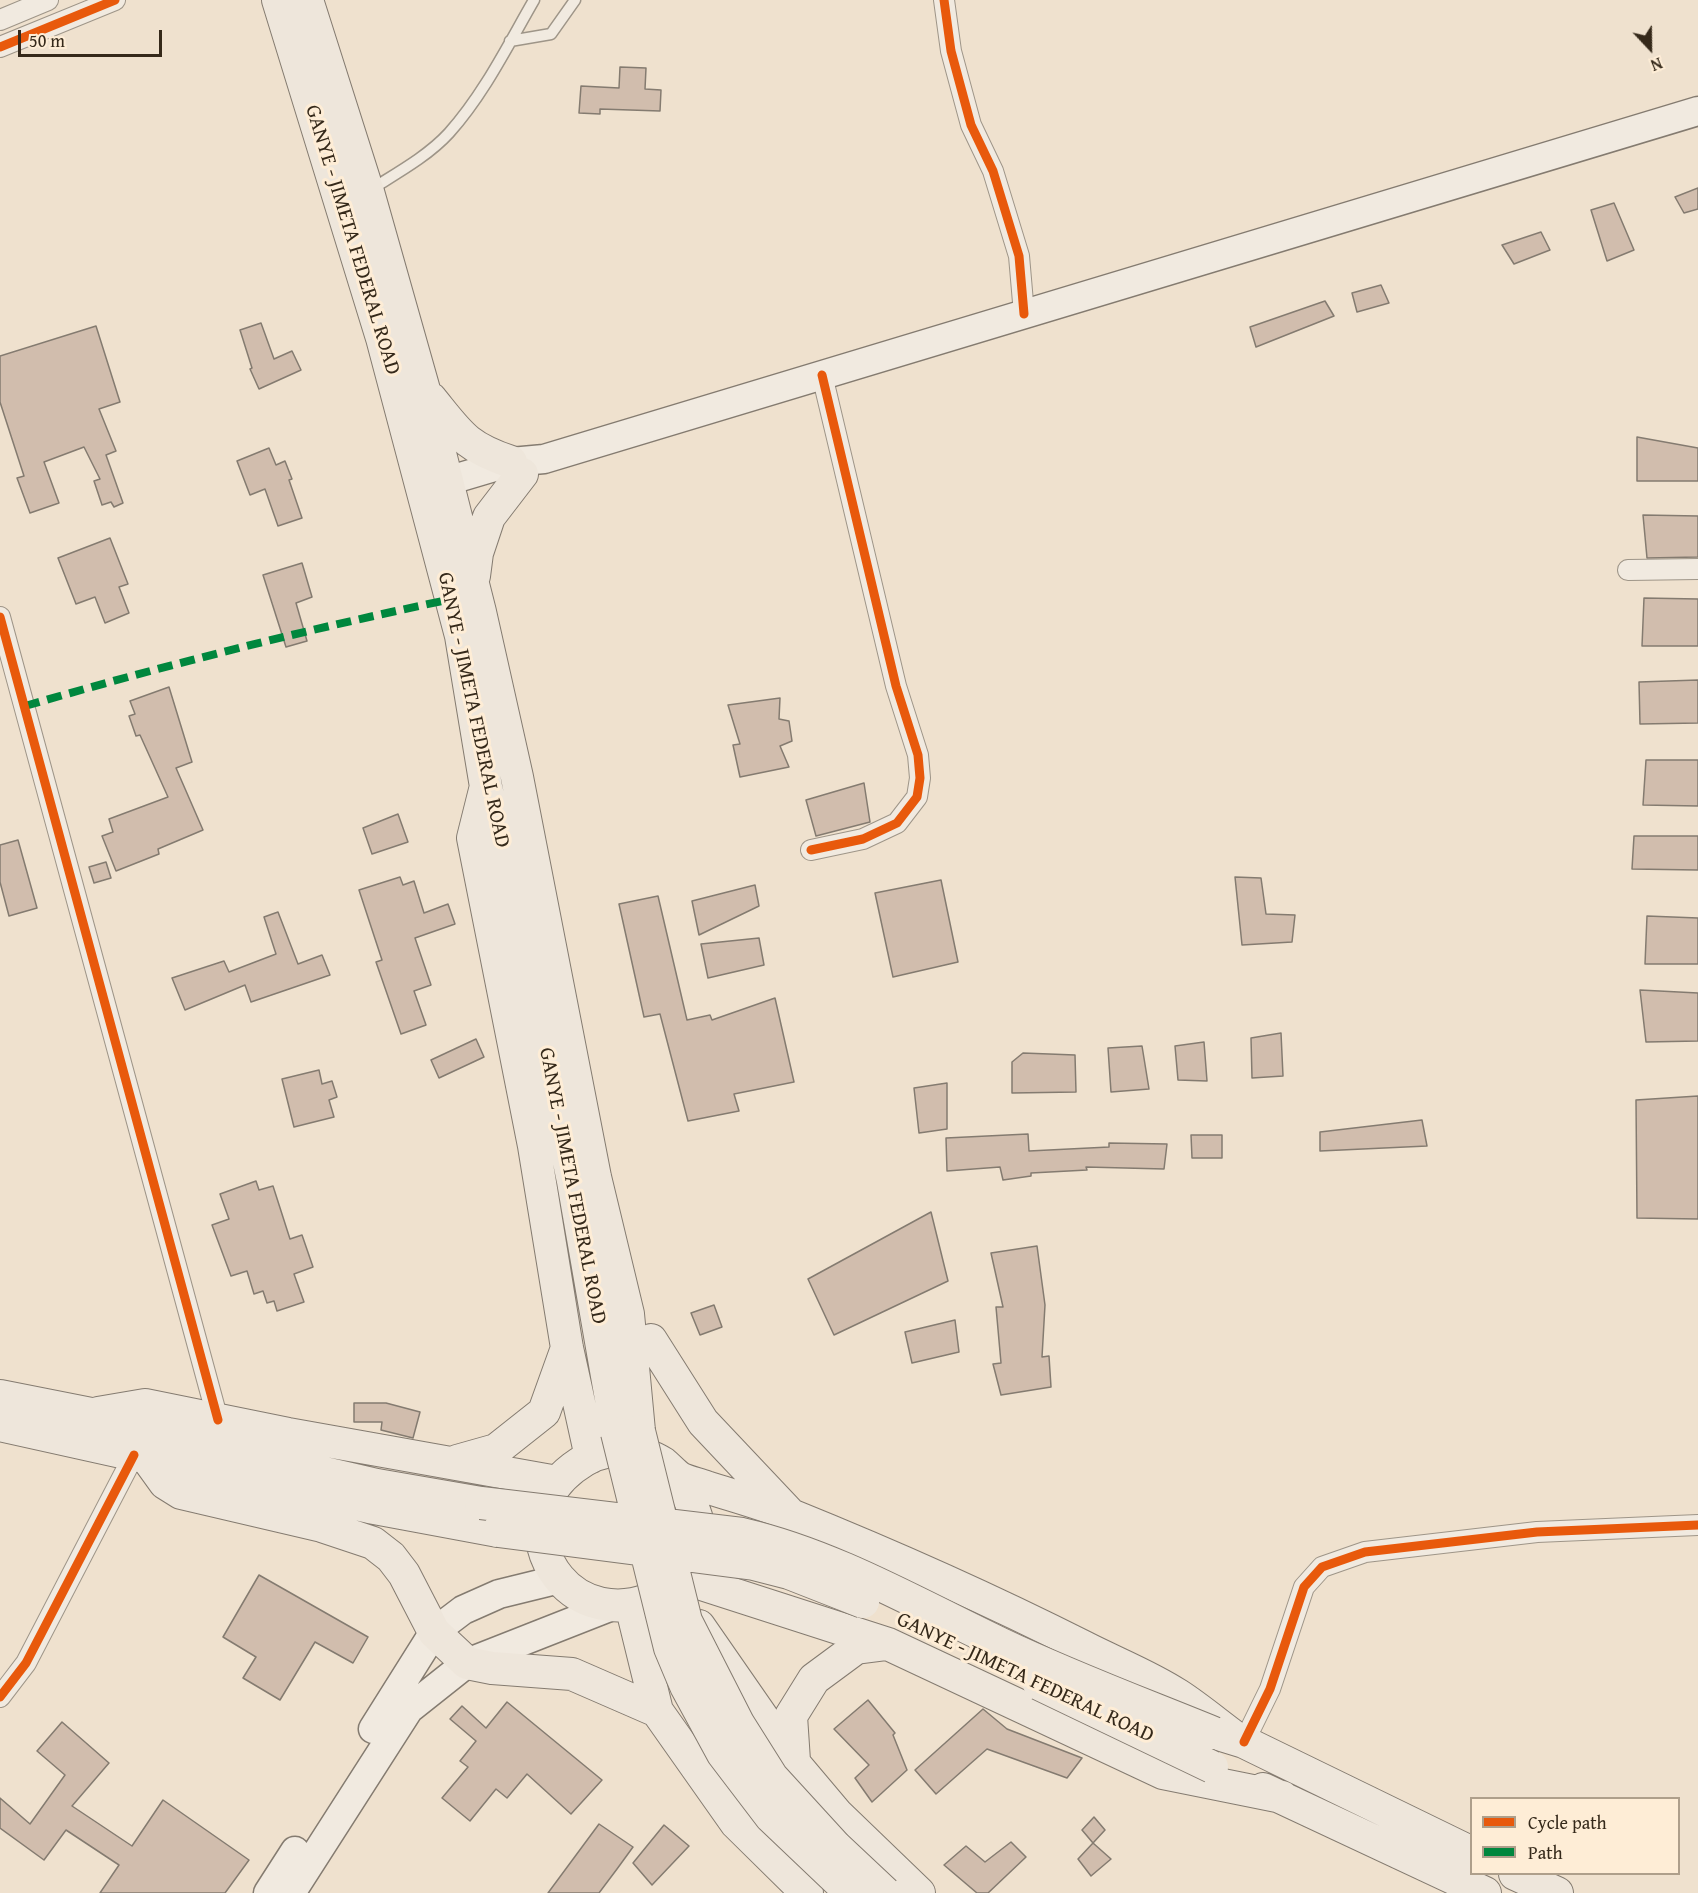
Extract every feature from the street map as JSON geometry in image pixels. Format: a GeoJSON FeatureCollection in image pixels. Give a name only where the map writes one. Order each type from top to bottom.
{"type":"FeatureCollection","features":[{"type":"Feature","properties":{"kind":"main road","name":"GANYE - JIMETA FEDERAL ROAD"},"geometry":{"type":"LineString","coordinates":[[278,0],[382,338],[416,459],[461,636],[486,787],[510,824],[628,1314],[628,1432]]}},
{"type":"Feature","properties":{"kind":"main road","name":"GANYE - JIMETA FEDERAL ROAD"},"geometry":{"type":"LineString","coordinates":[[307,0],[368,192],[449,488],[517,777],[510,824]]}},
{"type":"Feature","properties":{"kind":"main road"},"geometry":{"type":"LineString","coordinates":[[449,488],[1698,111]]}},
{"type":"Feature","properties":{"kind":"main road"},"geometry":{"type":"LineString","coordinates":[[424,390],[471,445],[481,452],[525,465]]}},
{"type":"Feature","properties":{"kind":"main road"},"geometry":{"type":"LineString","coordinates":[[473,586],[477,553],[489,517],[525,465]]}},
{"type":"Feature","properties":{"kind":"main road"},"geometry":{"type":"LineString","coordinates":[[291,1893],[409,1709],[467,1663],[622,1605],[646,1602],[676,1582],[694,1552],[698,1524],[671,1470],[651,1340],[542,836],[517,777]]}},
{"type":"Feature","properties":{"kind":"main road"},"geometry":{"type":"LineString","coordinates":[[486,787],[473,838],[534,1146],[567,1348],[591,1457]]}},
{"type":"Feature","properties":{"kind":"main road"},"geometry":{"type":"LineString","coordinates":[[651,1340],[703,1422],[791,1515]]}},
{"type":"Feature","properties":{"kind":"main road"},"geometry":{"type":"LineString","coordinates":[[447,1464],[496,1450],[544,1412],[567,1348]]}},
{"type":"Feature","properties":{"kind":"main road","name":"GANYE - JIMETA FEDERAL ROAD"},"geometry":{"type":"LineString","coordinates":[[0,1396],[91,1414],[169,1437],[377,1485],[481,1503],[742,1534],[773,1541],[844,1569],[1052,1668],[1232,1738],[1470,1852]]}},
{"type":"Feature","properties":{"kind":"main road"},"geometry":{"type":"LineString","coordinates":[[91,1414],[145,1405],[447,1464],[557,1482]]}},
{"type":"Feature","properties":{"kind":"main road","name":"GANYE - JIMETA FEDERAL ROAD"},"geometry":{"type":"LineString","coordinates":[[0,1425],[369,1507],[498,1531],[754,1564],[789,1573],[836,1589],[939,1636],[1212,1767],[1282,1797],[1485,1893]]}},
{"type":"Feature","properties":{"kind":"main road"},"geometry":{"type":"LineString","coordinates":[[628,1432],[670,1648],[686,1686],[723,1754],[771,1817],[851,1893]]}},
{"type":"Feature","properties":{"kind":"main road"},"geometry":{"type":"LineString","coordinates":[[628,1432],[686,1621],[738,1723],[772,1777],[836,1847],[885,1893]]}},
{"type":"Feature","properties":{"kind":"main road"},"geometry":{"type":"LineString","coordinates":[[622,1605],[583,1597],[560,1579],[544,1549],[541,1530],[544,1509],[557,1482],[591,1457],[602,1452],[623,1450],[644,1454],[671,1470],[791,1515],[1021,1616],[1176,1694],[1232,1738]]}},
{"type":"Feature","properties":{"kind":"main road"},"geometry":{"type":"LineString","coordinates":[[140,1456],[165,1483],[181,1493],[322,1526],[373,1543],[391,1557],[404,1574],[434,1632],[467,1663],[492,1668],[572,1674],[657,1711]]}},
{"type":"Feature","properties":{"kind":"main road"},"geometry":{"type":"LineString","coordinates":[[268,1893],[434,1632],[463,1610],[499,1594],[560,1579]]}},
{"type":"Feature","properties":{"kind":"main road"},"geometry":{"type":"LineString","coordinates":[[676,1582],[888,1644],[1163,1773],[1282,1797]]}},
{"type":"Feature","properties":{"kind":"main road"},"geometry":{"type":"LineString","coordinates":[[676,1582],[794,1763],[837,1814],[919,1893]]}},
{"type":"Feature","properties":{"kind":"main road"},"geometry":{"type":"LineString","coordinates":[[622,1605],[657,1711],[736,1823],[807,1893]]}},
{"type":"Feature","properties":{"kind":"main road"},"geometry":{"type":"LineString","coordinates":[[794,1763],[791,1716],[814,1679],[856,1648],[888,1644]]}},
{"type":"Feature","properties":{"kind":"main road"},"geometry":{"type":"LineString","coordinates":[[1517,1875],[1557,1893]]}},
{"type":"Feature","properties":{"kind":"street"},"geometry":{"type":"LineString","coordinates":[[0,20],[48,0]]}},
{"type":"Feature","properties":{"kind":"street"},"geometry":{"type":"LineString","coordinates":[[0,47],[115,0]]}},
{"type":"Feature","properties":{"kind":"street"},"geometry":{"type":"LineString","coordinates":[[944,0],[951,51],[971,125],[993,171],[1019,256],[1024,314]]}},
{"type":"Feature","properties":{"kind":"street"},"geometry":{"type":"LineString","coordinates":[[811,850],[863,839],[897,824],[917,797],[920,778],[918,755],[896,686],[822,375]]}},
{"type":"Feature","properties":{"kind":"street"},"geometry":{"type":"LineString","coordinates":[[1628,570],[1698,569]]}},
{"type":"Feature","properties":{"kind":"street"},"geometry":{"type":"LineString","coordinates":[[0,617],[218,1420]]}},
{"type":"Feature","properties":{"kind":"street"},"geometry":{"type":"LineString","coordinates":[[0,1697],[26,1663],[113,1499],[140,1456]]}},
{"type":"Feature","properties":{"kind":"street"},"geometry":{"type":"LineString","coordinates":[[1232,1738],[1270,1689],[1304,1587],[1322,1566],[1365,1552],[1537,1532],[1698,1525]]}},
{"type":"Feature","properties":{"kind":"lane"},"geometry":{"type":"LineString","coordinates":[[368,192],[421,157],[449,133],[492,73],[534,0]]}},
{"type":"Feature","properties":{"kind":"lane"},"geometry":{"type":"LineString","coordinates":[[510,41],[551,34],[575,0]]}},
{"type":"Feature","properties":{"kind":"building"},"geometry":{"type":"Polygon","coordinates":[[[620,67],[646,68],[645,89],[661,90],[660,111],[600,109],[600,114],[579,113],[581,86],[619,88],[620,67]]]}},
{"type":"Feature","properties":{"kind":"building"},"geometry":{"type":"Polygon","coordinates":[[[1698,188],[1698,209],[1684,213],[1675,197],[1698,188]]]}},
{"type":"Feature","properties":{"kind":"building"},"geometry":{"type":"Polygon","coordinates":[[[1614,203],[1634,250],[1607,261],[1591,210],[1614,203]]]}},
{"type":"Feature","properties":{"kind":"building"},"geometry":{"type":"Polygon","coordinates":[[[1541,232],[1550,250],[1514,264],[1502,245],[1541,232]]]}},
{"type":"Feature","properties":{"kind":"building"},"geometry":{"type":"Polygon","coordinates":[[[1381,285],[1389,303],[1357,312],[1352,293],[1381,285]]]}},
{"type":"Feature","properties":{"kind":"building"},"geometry":{"type":"Polygon","coordinates":[[[1325,301],[1334,316],[1256,347],[1250,327],[1325,301]]]}},
{"type":"Feature","properties":{"kind":"building"},"geometry":{"type":"Polygon","coordinates":[[[261,323],[274,359],[292,351],[301,370],[259,389],[250,369],[252,368],[240,330],[261,323]]]}},
{"type":"Feature","properties":{"kind":"building"},"geometry":{"type":"Polygon","coordinates":[[[96,326],[120,402],[99,409],[116,451],[106,455],[123,503],[114,507],[111,502],[102,505],[94,481],[100,479],[84,447],[44,462],[59,503],[30,513],[17,478],[24,476],[0,402],[0,356],[96,326]]]}},
{"type":"Feature","properties":{"kind":"building"},"geometry":{"type":"Polygon","coordinates":[[[1637,437],[1698,448],[1698,481],[1637,481],[1637,437]]]}},
{"type":"Feature","properties":{"kind":"building"},"geometry":{"type":"Polygon","coordinates":[[[269,448],[276,465],[285,461],[302,518],[278,526],[265,489],[250,495],[237,461],[269,448]]]}},
{"type":"Feature","properties":{"kind":"building"},"geometry":{"type":"Polygon","coordinates":[[[1643,515],[1698,516],[1698,557],[1647,558],[1643,515]]]}},
{"type":"Feature","properties":{"kind":"building"},"geometry":{"type":"Polygon","coordinates":[[[110,538],[128,584],[119,587],[129,613],[105,623],[95,597],[76,604],[58,558],[110,538]]]}},
{"type":"Feature","properties":{"kind":"building"},"geometry":{"type":"Polygon","coordinates":[[[302,563],[312,597],[296,603],[307,641],[286,647],[263,575],[302,563]]]}},
{"type":"Feature","properties":{"kind":"building"},"geometry":{"type":"Polygon","coordinates":[[[1644,598],[1698,599],[1698,646],[1642,646],[1644,598]]]}},
{"type":"Feature","properties":{"kind":"building"},"geometry":{"type":"Polygon","coordinates":[[[1698,680],[1698,723],[1640,724],[1639,682],[1698,680]]]}},
{"type":"Feature","properties":{"kind":"building"},"geometry":{"type":"Polygon","coordinates":[[[169,687],[192,762],[176,768],[203,830],[158,849],[159,854],[116,871],[102,836],[113,832],[109,819],[168,797],[140,735],[136,736],[129,716],[135,714],[130,701],[169,687]]]}},
{"type":"Feature","properties":{"kind":"building"},"geometry":{"type":"Polygon","coordinates":[[[780,698],[779,719],[789,721],[792,741],[780,746],[789,767],[740,777],[733,745],[740,744],[728,705],[780,698]]]}},
{"type":"Feature","properties":{"kind":"building"},"geometry":{"type":"Polygon","coordinates":[[[1646,760],[1698,760],[1698,806],[1643,805],[1646,760]]]}},
{"type":"Feature","properties":{"kind":"building"},"geometry":{"type":"Polygon","coordinates":[[[864,783],[870,822],[816,836],[806,800],[864,783]]]}},
{"type":"Feature","properties":{"kind":"building"},"geometry":{"type":"Polygon","coordinates":[[[398,814],[408,842],[372,854],[363,828],[398,814]]]}},
{"type":"Feature","properties":{"kind":"building"},"geometry":{"type":"Polygon","coordinates":[[[1634,836],[1698,836],[1698,870],[1632,869],[1634,836]]]}},
{"type":"Feature","properties":{"kind":"building"},"geometry":{"type":"Polygon","coordinates":[[[18,840],[37,908],[9,916],[0,882],[0,845],[18,840]]]}},
{"type":"Feature","properties":{"kind":"building"},"geometry":{"type":"Polygon","coordinates":[[[106,862],[111,878],[94,883],[89,867],[106,862]]]}},
{"type":"Feature","properties":{"kind":"building"},"geometry":{"type":"Polygon","coordinates":[[[400,877],[403,885],[414,881],[424,913],[448,904],[455,924],[415,938],[431,985],[414,991],[426,1025],[401,1034],[376,962],[382,960],[359,890],[400,877]]]}},
{"type":"Feature","properties":{"kind":"building"},"geometry":{"type":"Polygon","coordinates":[[[1235,877],[1261,878],[1266,914],[1295,915],[1292,942],[1242,945],[1235,877]]]}},
{"type":"Feature","properties":{"kind":"building"},"geometry":{"type":"Polygon","coordinates":[[[941,880],[958,962],[893,977],[875,893],[941,880]]]}},
{"type":"Feature","properties":{"kind":"building"},"geometry":{"type":"Polygon","coordinates":[[[755,885],[759,906],[699,935],[692,901],[755,885]]]}},
{"type":"Feature","properties":{"kind":"building"},"geometry":{"type":"Polygon","coordinates":[[[658,896],[687,1020],[710,1015],[712,1020],[775,998],[794,1082],[734,1094],[739,1111],[688,1121],[660,1014],[644,1017],[619,904],[658,896]]]}},
{"type":"Feature","properties":{"kind":"building"},"geometry":{"type":"Polygon","coordinates":[[[278,912],[298,964],[322,955],[330,975],[251,1002],[245,985],[185,1010],[172,978],[224,961],[229,972],[276,954],[264,917],[278,912]]]}},
{"type":"Feature","properties":{"kind":"building"},"geometry":{"type":"Polygon","coordinates":[[[1647,916],[1698,918],[1698,964],[1645,964],[1647,916]]]}},
{"type":"Feature","properties":{"kind":"building"},"geometry":{"type":"Polygon","coordinates":[[[759,938],[764,965],[708,978],[701,944],[759,938]]]}},
{"type":"Feature","properties":{"kind":"building"},"geometry":{"type":"Polygon","coordinates":[[[1640,990],[1698,993],[1698,1041],[1646,1042],[1640,990]]]}},
{"type":"Feature","properties":{"kind":"building"},"geometry":{"type":"Polygon","coordinates":[[[1281,1033],[1283,1076],[1252,1078],[1251,1038],[1281,1033]]]}},
{"type":"Feature","properties":{"kind":"building"},"geometry":{"type":"Polygon","coordinates":[[[476,1039],[484,1057],[439,1078],[431,1060],[476,1039]]]}},
{"type":"Feature","properties":{"kind":"building"},"geometry":{"type":"Polygon","coordinates":[[[1204,1042],[1207,1081],[1178,1080],[1175,1046],[1204,1042]]]}},
{"type":"Feature","properties":{"kind":"building"},"geometry":{"type":"Polygon","coordinates":[[[1142,1046],[1149,1089],[1111,1092],[1108,1048],[1142,1046]]]}},
{"type":"Feature","properties":{"kind":"building"},"geometry":{"type":"Polygon","coordinates":[[[1023,1053],[1075,1055],[1076,1092],[1012,1093],[1012,1062],[1023,1053]]]}},
{"type":"Feature","properties":{"kind":"building"},"geometry":{"type":"Polygon","coordinates":[[[319,1070],[322,1084],[332,1081],[337,1097],[329,1100],[334,1117],[294,1127],[282,1079],[319,1070]]]}},
{"type":"Feature","properties":{"kind":"building"},"geometry":{"type":"Polygon","coordinates":[[[947,1083],[947,1129],[919,1133],[914,1088],[947,1083]]]}},
{"type":"Feature","properties":{"kind":"building"},"geometry":{"type":"Polygon","coordinates":[[[1698,1096],[1698,1219],[1637,1218],[1636,1100],[1698,1096]]]}},
{"type":"Feature","properties":{"kind":"building"},"geometry":{"type":"Polygon","coordinates":[[[1422,1120],[1427,1146],[1320,1151],[1320,1132],[1422,1120]]]}},
{"type":"Feature","properties":{"kind":"building"},"geometry":{"type":"Polygon","coordinates":[[[1028,1134],[1029,1151],[1109,1147],[1109,1143],[1167,1144],[1164,1169],[1086,1167],[1087,1170],[1031,1173],[1031,1176],[1003,1180],[1000,1167],[947,1171],[946,1138],[1028,1134]]]}},
{"type":"Feature","properties":{"kind":"building"},"geometry":{"type":"Polygon","coordinates":[[[1191,1135],[1222,1135],[1222,1158],[1192,1158],[1191,1135]]]}},
{"type":"Feature","properties":{"kind":"building"},"geometry":{"type":"Polygon","coordinates":[[[256,1181],[259,1190],[273,1186],[290,1239],[302,1235],[313,1267],[294,1274],[304,1302],[277,1311],[274,1301],[267,1303],[263,1291],[254,1294],[247,1271],[231,1276],[212,1225],[229,1219],[220,1194],[256,1181]]]}},
{"type":"Feature","properties":{"kind":"building"},"geometry":{"type":"Polygon","coordinates":[[[931,1212],[948,1281],[834,1335],[808,1279],[931,1212]]]}},
{"type":"Feature","properties":{"kind":"building"},"geometry":{"type":"Polygon","coordinates":[[[1037,1246],[1045,1305],[1042,1357],[1049,1356],[1051,1387],[1001,1395],[993,1364],[1001,1363],[996,1307],[1003,1307],[991,1253],[1037,1246]]]}},
{"type":"Feature","properties":{"kind":"building"},"geometry":{"type":"Polygon","coordinates":[[[714,1305],[722,1327],[700,1335],[691,1313],[714,1305]]]}},
{"type":"Feature","properties":{"kind":"building"},"geometry":{"type":"Polygon","coordinates":[[[955,1320],[959,1352],[912,1363],[905,1332],[955,1320]]]}},
{"type":"Feature","properties":{"kind":"building"},"geometry":{"type":"Polygon","coordinates":[[[354,1403],[386,1403],[420,1412],[413,1438],[381,1430],[382,1422],[354,1422],[354,1403]]]}},
{"type":"Feature","properties":{"kind":"building"},"geometry":{"type":"Polygon","coordinates":[[[259,1575],[368,1637],[353,1663],[315,1642],[280,1700],[243,1678],[256,1657],[223,1637],[259,1575]]]}},
{"type":"Feature","properties":{"kind":"building"},"geometry":{"type":"Polygon","coordinates":[[[868,1700],[895,1733],[893,1735],[907,1770],[872,1802],[855,1778],[869,1765],[834,1729],[868,1700]]]}},
{"type":"Feature","properties":{"kind":"building"},"geometry":{"type":"Polygon","coordinates":[[[507,1702],[602,1780],[571,1814],[527,1774],[507,1798],[496,1789],[470,1821],[442,1798],[468,1767],[460,1761],[476,1741],[450,1719],[462,1706],[486,1728],[507,1702]]]}},
{"type":"Feature","properties":{"kind":"building"},"geometry":{"type":"Polygon","coordinates":[[[983,1709],[1007,1729],[1082,1758],[1067,1778],[987,1749],[936,1794],[915,1770],[983,1709]]]}},
{"type":"Feature","properties":{"kind":"building"},"geometry":{"type":"Polygon","coordinates":[[[62,1722],[109,1763],[72,1806],[132,1846],[163,1800],[249,1860],[225,1893],[100,1893],[119,1865],[66,1830],[44,1860],[0,1828],[0,1798],[30,1824],[65,1775],[37,1751],[62,1722]]]}},
{"type":"Feature","properties":{"kind":"building"},"geometry":{"type":"Polygon","coordinates":[[[1094,1817],[1105,1830],[1093,1843],[1082,1830],[1094,1817]]]}},
{"type":"Feature","properties":{"kind":"building"},"geometry":{"type":"Polygon","coordinates":[[[599,1824],[633,1847],[617,1869],[599,1893],[548,1893],[599,1824]]]}},
{"type":"Feature","properties":{"kind":"building"},"geometry":{"type":"Polygon","coordinates":[[[664,1825],[689,1846],[652,1885],[633,1863],[664,1825]]]}},
{"type":"Feature","properties":{"kind":"building"},"geometry":{"type":"Polygon","coordinates":[[[1011,1842],[1026,1857],[988,1893],[977,1893],[944,1865],[966,1846],[985,1862],[1011,1842]]]}},
{"type":"Feature","properties":{"kind":"building"},"geometry":{"type":"Polygon","coordinates":[[[1093,1843],[1111,1859],[1091,1876],[1078,1859],[1093,1843]]]}},
{"type":"Feature","properties":{"kind":"marked path"},"geometry":{"type":"LineString","coordinates":[[25,706],[237,648],[452,599]]}},
{"type":"Feature","properties":{"kind":"cycle path"},"geometry":{"type":"LineString","coordinates":[[0,47],[115,0]]}},
{"type":"Feature","properties":{"kind":"cycle path"},"geometry":{"type":"LineString","coordinates":[[944,0],[951,51],[971,125],[993,171],[1019,256],[1024,314]]}},
{"type":"Feature","properties":{"kind":"cycle path"},"geometry":{"type":"LineString","coordinates":[[811,850],[863,839],[897,823],[917,797],[920,778],[918,755],[896,686],[822,375]]}},
{"type":"Feature","properties":{"kind":"cycle path"},"geometry":{"type":"LineString","coordinates":[[0,617],[218,1420]]}},
{"type":"Feature","properties":{"kind":"cycle path"},"geometry":{"type":"LineString","coordinates":[[0,1697],[26,1663],[134,1455]]}},
{"type":"Feature","properties":{"kind":"cycle path"},"geometry":{"type":"LineString","coordinates":[[1244,1742],[1270,1689],[1304,1587],[1322,1567],[1365,1552],[1537,1532],[1698,1525]]}}]}
